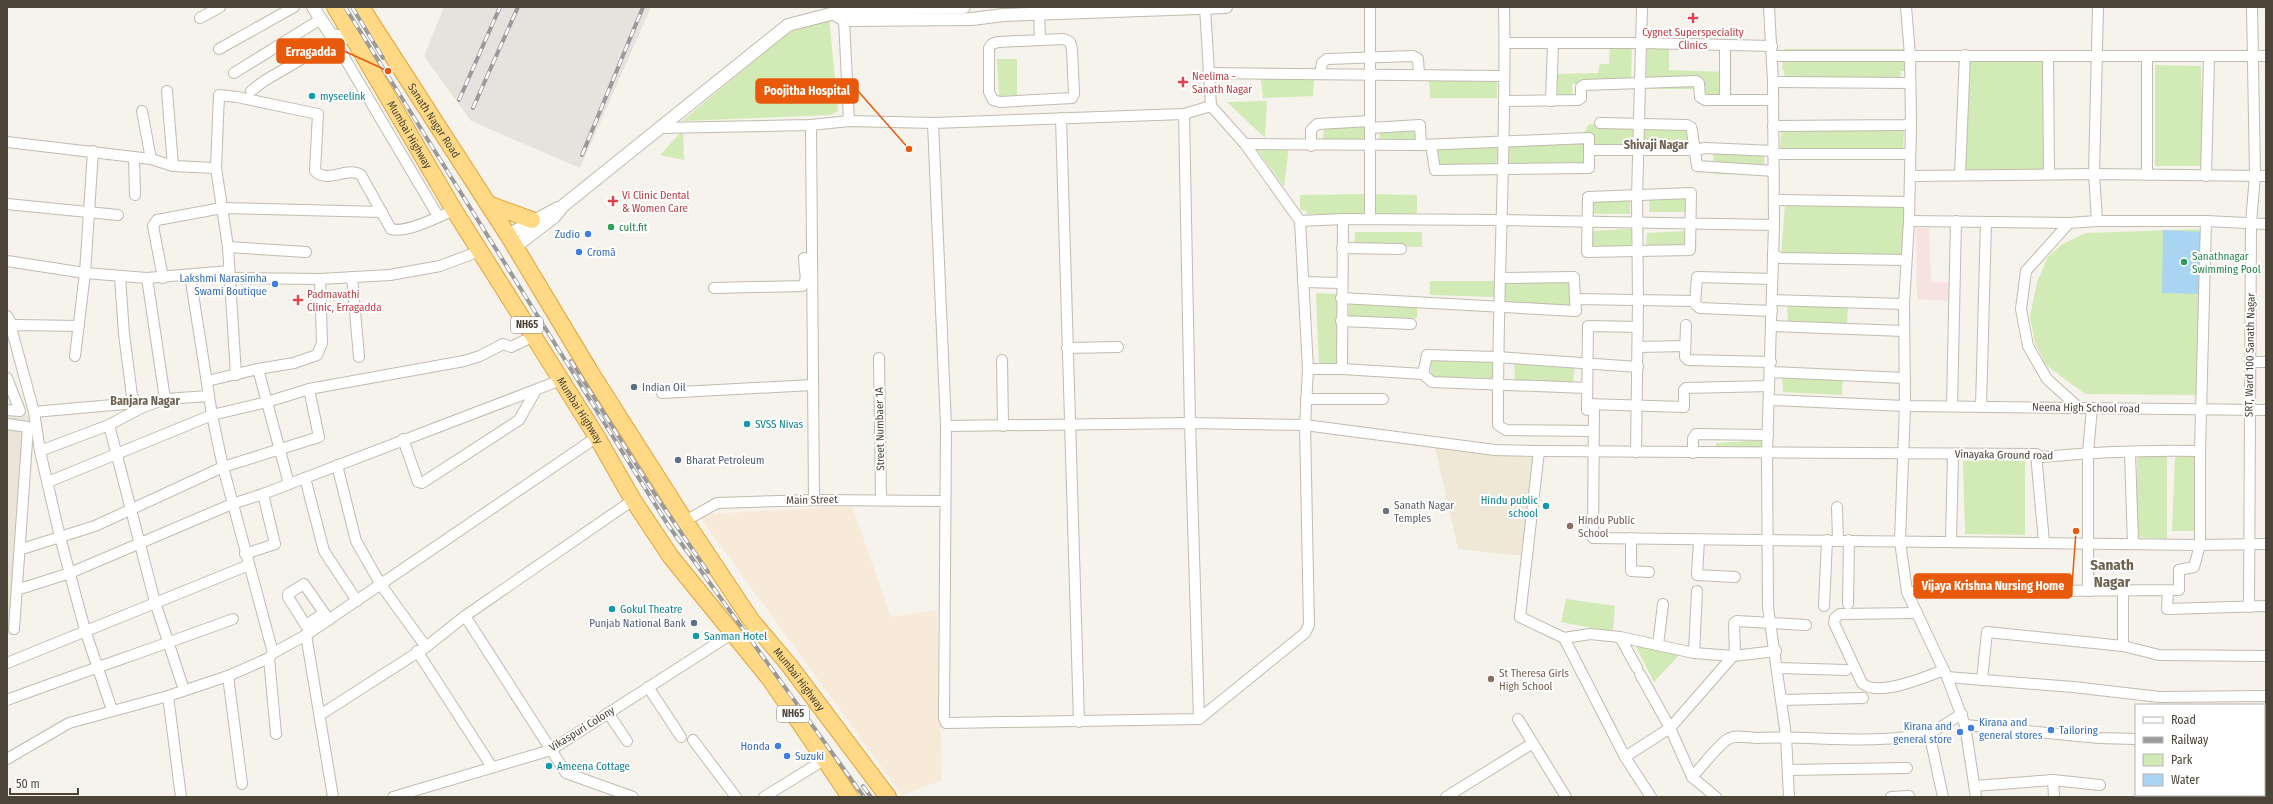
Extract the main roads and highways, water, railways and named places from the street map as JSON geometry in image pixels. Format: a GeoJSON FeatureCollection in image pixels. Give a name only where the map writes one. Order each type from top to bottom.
{"type":"FeatureCollection","features":[{"type":"Feature","properties":{"kind":"highway","name":"Mumbai Highway"},"geometry":{"type":"LineString","coordinates":[[335,7],[454,210],[597,437],[633,500],[671,557],[770,679],[850,797]]}},
{"type":"Feature","properties":{"kind":"highway","name":"Sanath Nagar Road"},"geometry":{"type":"LineString","coordinates":[[361,7],[512,241]]}},
{"type":"Feature","properties":{"kind":"highway"},"geometry":{"type":"LineString","coordinates":[[488,204],[532,220]]}},
{"type":"Feature","properties":{"kind":"highway","name":"Mumbai Highway"},"geometry":{"type":"LineString","coordinates":[[512,241],[591,373],[685,521],[751,620],[789,665],[888,797]]}},
{"type":"Feature","properties":{"kind":"highway"},"geometry":{"type":"LineString","coordinates":[[770,679],[789,665]]}},
{"type":"Feature","properties":{"kind":"water","name":"Sanathnagar Swimming Pool"},"geometry":{"type":"Polygon","coordinates":[[[2163,230],[2206,232],[2205,294],[2162,293],[2163,230]]]}},
{"type":"Feature","properties":{"kind":"railway"},"geometry":{"type":"LineString","coordinates":[[345,7],[668,525],[864,797]]}},
{"type":"Feature","properties":{"kind":"railway"},"geometry":{"type":"LineString","coordinates":[[352,7],[383,58]]}},
{"type":"Feature","properties":{"kind":"railway"},"geometry":{"type":"LineString","coordinates":[[459,100],[500,7]]}},
{"type":"Feature","properties":{"kind":"railway"},"geometry":{"type":"LineString","coordinates":[[473,108],[518,7]]}},
{"type":"Feature","properties":{"kind":"railway"},"geometry":{"type":"LineString","coordinates":[[582,155],[643,7]]}},
{"type":"Feature","properties":{"kind":"railway"},"geometry":{"type":"LineString","coordinates":[[571,361],[656,496],[708,572]]}},
{"type":"Feature","properties":{"kind":"railway"},"geometry":{"type":"LineString","coordinates":[[863,786],[871,797]]}},
{"type":"Feature","properties":{"kind":"place","name":"Cygnet Superspeciality Clinics"},"geometry":{"type":"Point","coordinates":[1693,18]}},
{"type":"Feature","properties":{"kind":"place","name":"Erragadda"},"geometry":{"type":"Point","coordinates":[388,71]}},
{"type":"Feature","properties":{"kind":"place","name":"Neelima - Sanath Nagar"},"geometry":{"type":"Point","coordinates":[1183,82]}},
{"type":"Feature","properties":{"kind":"place","name":"myseelink"},"geometry":{"type":"Point","coordinates":[312,96]}},
{"type":"Feature","properties":{"kind":"place","name":"Poojitha Hospital"},"geometry":{"type":"Point","coordinates":[909,149]}},
{"type":"Feature","properties":{"kind":"place","name":"Vi Clinic Dental & Women Care"},"geometry":{"type":"Point","coordinates":[613,201]}},
{"type":"Feature","properties":{"kind":"place","name":"cult.fit"},"geometry":{"type":"Point","coordinates":[611,227]}},
{"type":"Feature","properties":{"kind":"place","name":"Zudio"},"geometry":{"type":"Point","coordinates":[588,234]}},
{"type":"Feature","properties":{"kind":"place","name":"Cromā"},"geometry":{"type":"Point","coordinates":[579,252]}},
{"type":"Feature","properties":{"kind":"place","name":"Sanathnagar Swimming Pool"},"geometry":{"type":"Point","coordinates":[2184,262]}},
{"type":"Feature","properties":{"kind":"place","name":"Lakshmi Narasimha Swami Boutique"},"geometry":{"type":"Point","coordinates":[275,284]}},
{"type":"Feature","properties":{"kind":"place","name":"Padmavathi Clinic, Erragadda"},"geometry":{"type":"Point","coordinates":[298,300]}},
{"type":"Feature","properties":{"kind":"place","name":"Indian Oil"},"geometry":{"type":"Point","coordinates":[634,387]}},
{"type":"Feature","properties":{"kind":"place","name":"SVSS Nivas"},"geometry":{"type":"Point","coordinates":[747,424]}},
{"type":"Feature","properties":{"kind":"place","name":"Bharat Petroleum"},"geometry":{"type":"Point","coordinates":[678,460]}},
{"type":"Feature","properties":{"kind":"place","name":"Hindu public school"},"geometry":{"type":"Point","coordinates":[1546,506]}},
{"type":"Feature","properties":{"kind":"place","name":"Sanath Nagar Temples"},"geometry":{"type":"Point","coordinates":[1386,511]}},
{"type":"Feature","properties":{"kind":"place","name":"Hindu Public School"},"geometry":{"type":"Point","coordinates":[1570,526]}},
{"type":"Feature","properties":{"kind":"place","name":"Vijaya Krishna Nursing Home"},"geometry":{"type":"Point","coordinates":[2076,531]}},
{"type":"Feature","properties":{"kind":"place","name":"Gokul Theatre"},"geometry":{"type":"Point","coordinates":[612,609]}},
{"type":"Feature","properties":{"kind":"place","name":"Punjab National Bank"},"geometry":{"type":"Point","coordinates":[694,623]}},
{"type":"Feature","properties":{"kind":"place","name":"Sanman Hotel"},"geometry":{"type":"Point","coordinates":[696,636]}},
{"type":"Feature","properties":{"kind":"place","name":"St Theresa Girls High School"},"geometry":{"type":"Point","coordinates":[1491,679]}},
{"type":"Feature","properties":{"kind":"place","name":"Kirana and general stores"},"geometry":{"type":"Point","coordinates":[1971,728]}},
{"type":"Feature","properties":{"kind":"place","name":"Tailoring"},"geometry":{"type":"Point","coordinates":[2051,730]}},
{"type":"Feature","properties":{"kind":"place","name":"Kirana and general store"},"geometry":{"type":"Point","coordinates":[1960,732]}},
{"type":"Feature","properties":{"kind":"place","name":"Honda"},"geometry":{"type":"Point","coordinates":[778,746]}},
{"type":"Feature","properties":{"kind":"place","name":"Suzuki"},"geometry":{"type":"Point","coordinates":[787,756]}},
{"type":"Feature","properties":{"kind":"place","name":"Ameena Cottage"},"geometry":{"type":"Point","coordinates":[549,766]}},
{"type":"Feature","properties":{"kind":"district","name":"Shivaji Nagar"},"geometry":{"type":"Point","coordinates":[1656,145]}},
{"type":"Feature","properties":{"kind":"district","name":"Banjara Nagar"},"geometry":{"type":"Point","coordinates":[145,401]}},
{"type":"Feature","properties":{"kind":"district","name":"Sanath Nagar"},"geometry":{"type":"Point","coordinates":[2112,574]}}]}
